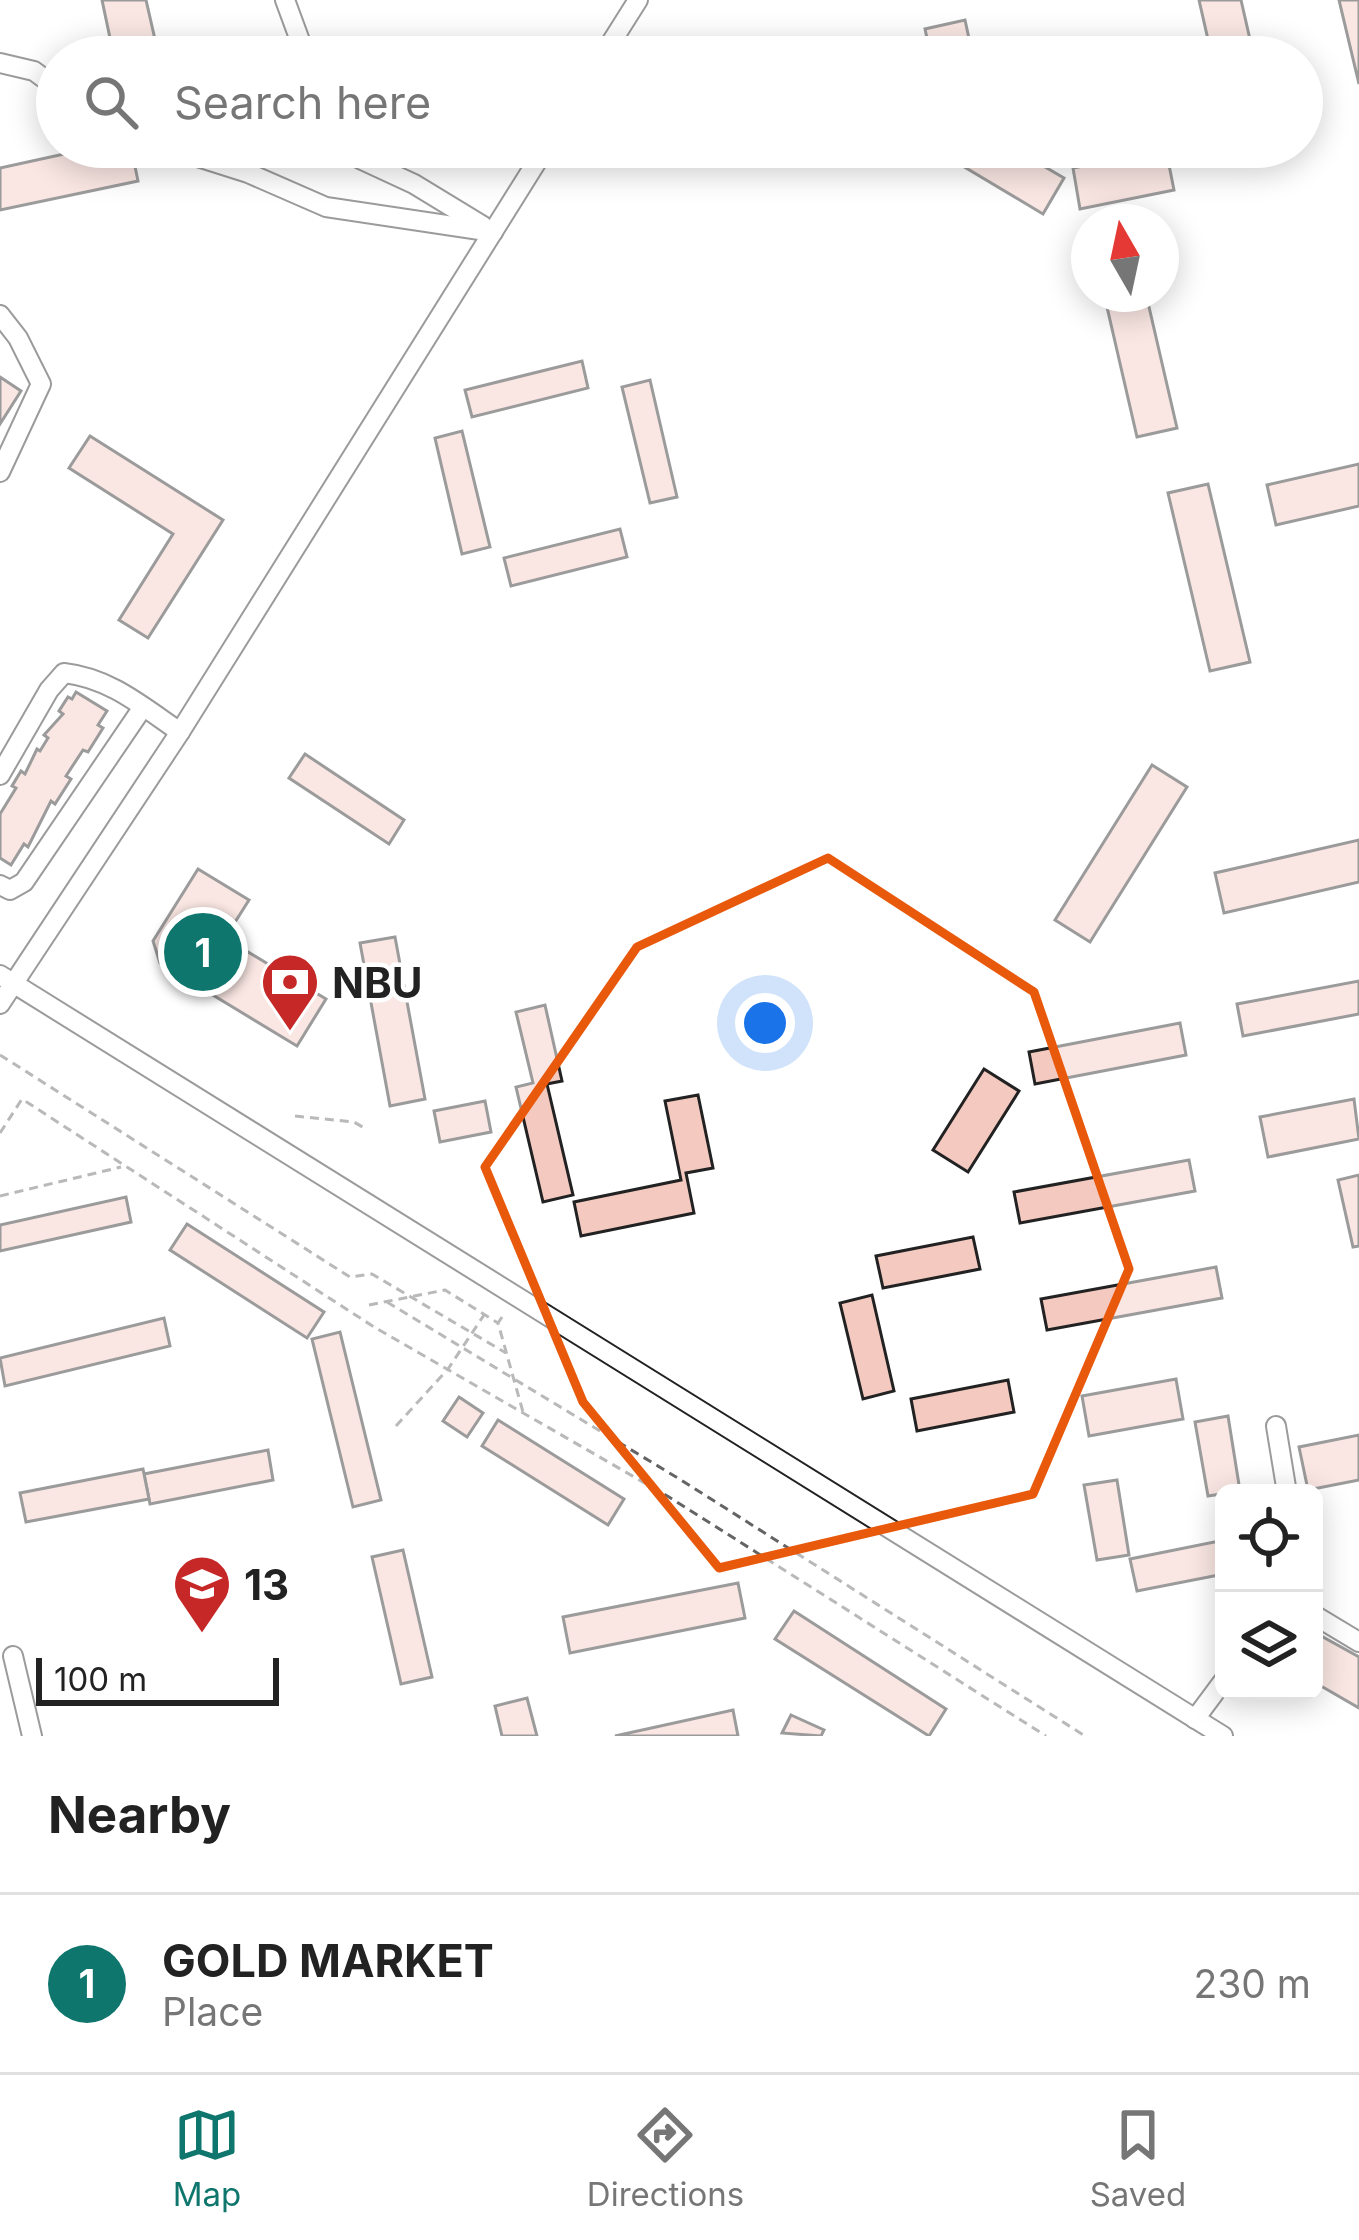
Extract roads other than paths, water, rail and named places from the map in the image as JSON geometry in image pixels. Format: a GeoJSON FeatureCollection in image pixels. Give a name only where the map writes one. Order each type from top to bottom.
{"type":"FeatureCollection","features":[{"type":"Feature","properties":{"kind":"street"},"geometry":{"type":"LineString","coordinates":[[285,0],[298,36]]}},
{"type":"Feature","properties":{"kind":"street"},"geometry":{"type":"LineString","coordinates":[[615,36],[638,0]]}},
{"type":"Feature","properties":{"kind":"street"},"geometry":{"type":"LineString","coordinates":[[0,63],[36,72]]}},
{"type":"Feature","properties":{"kind":"street"},"geometry":{"type":"LineString","coordinates":[[232,168],[326,207],[493,232]]}},
{"type":"Feature","properties":{"kind":"street"},"geometry":{"type":"LineString","coordinates":[[379,168],[493,232]]}},
{"type":"Feature","properties":{"kind":"street"},"geometry":{"type":"LineString","coordinates":[[0,1004],[6,979],[180,732],[533,168]]}},
{"type":"Feature","properties":{"kind":"street"},"geometry":{"type":"LineString","coordinates":[[0,314],[41,384],[0,472]]}},
{"type":"Feature","properties":{"kind":"street"},"geometry":{"type":"LineString","coordinates":[[0,775],[49,690],[64,673],[100,681],[180,732]]}},
{"type":"Feature","properties":{"kind":"street"},"geometry":{"type":"LineString","coordinates":[[0,884],[10,890],[24,882],[142,707]]}},
{"type":"Feature","properties":{"kind":"street"},"geometry":{"type":"LineString","coordinates":[[6,979],[1223,1736]]}},
{"type":"Feature","properties":{"kind":"street"},"geometry":{"type":"LineString","coordinates":[[1276,1426],[1286,1484]]}},
{"type":"Feature","properties":{"kind":"street"},"geometry":{"type":"LineString","coordinates":[[1323,1621],[1359,1642]]}},
{"type":"Feature","properties":{"kind":"street"},"geometry":{"type":"LineString","coordinates":[[14,1656],[32,1736]]}},
{"type":"Feature","properties":{"kind":"street"},"geometry":{"type":"LineString","coordinates":[[1195,1719],[1215,1692]]}},
{"type":"Feature","properties":{"kind":"place","name":"GOLD MARKET"},"geometry":{"type":"Point","coordinates":[203,952]}},
{"type":"Feature","properties":{"kind":"place","name":"NBU"},"geometry":{"type":"Point","coordinates":[290,1033]}},
{"type":"Feature","properties":{"kind":"place","name":"13"},"geometry":{"type":"Point","coordinates":[202,1635]}}]}
